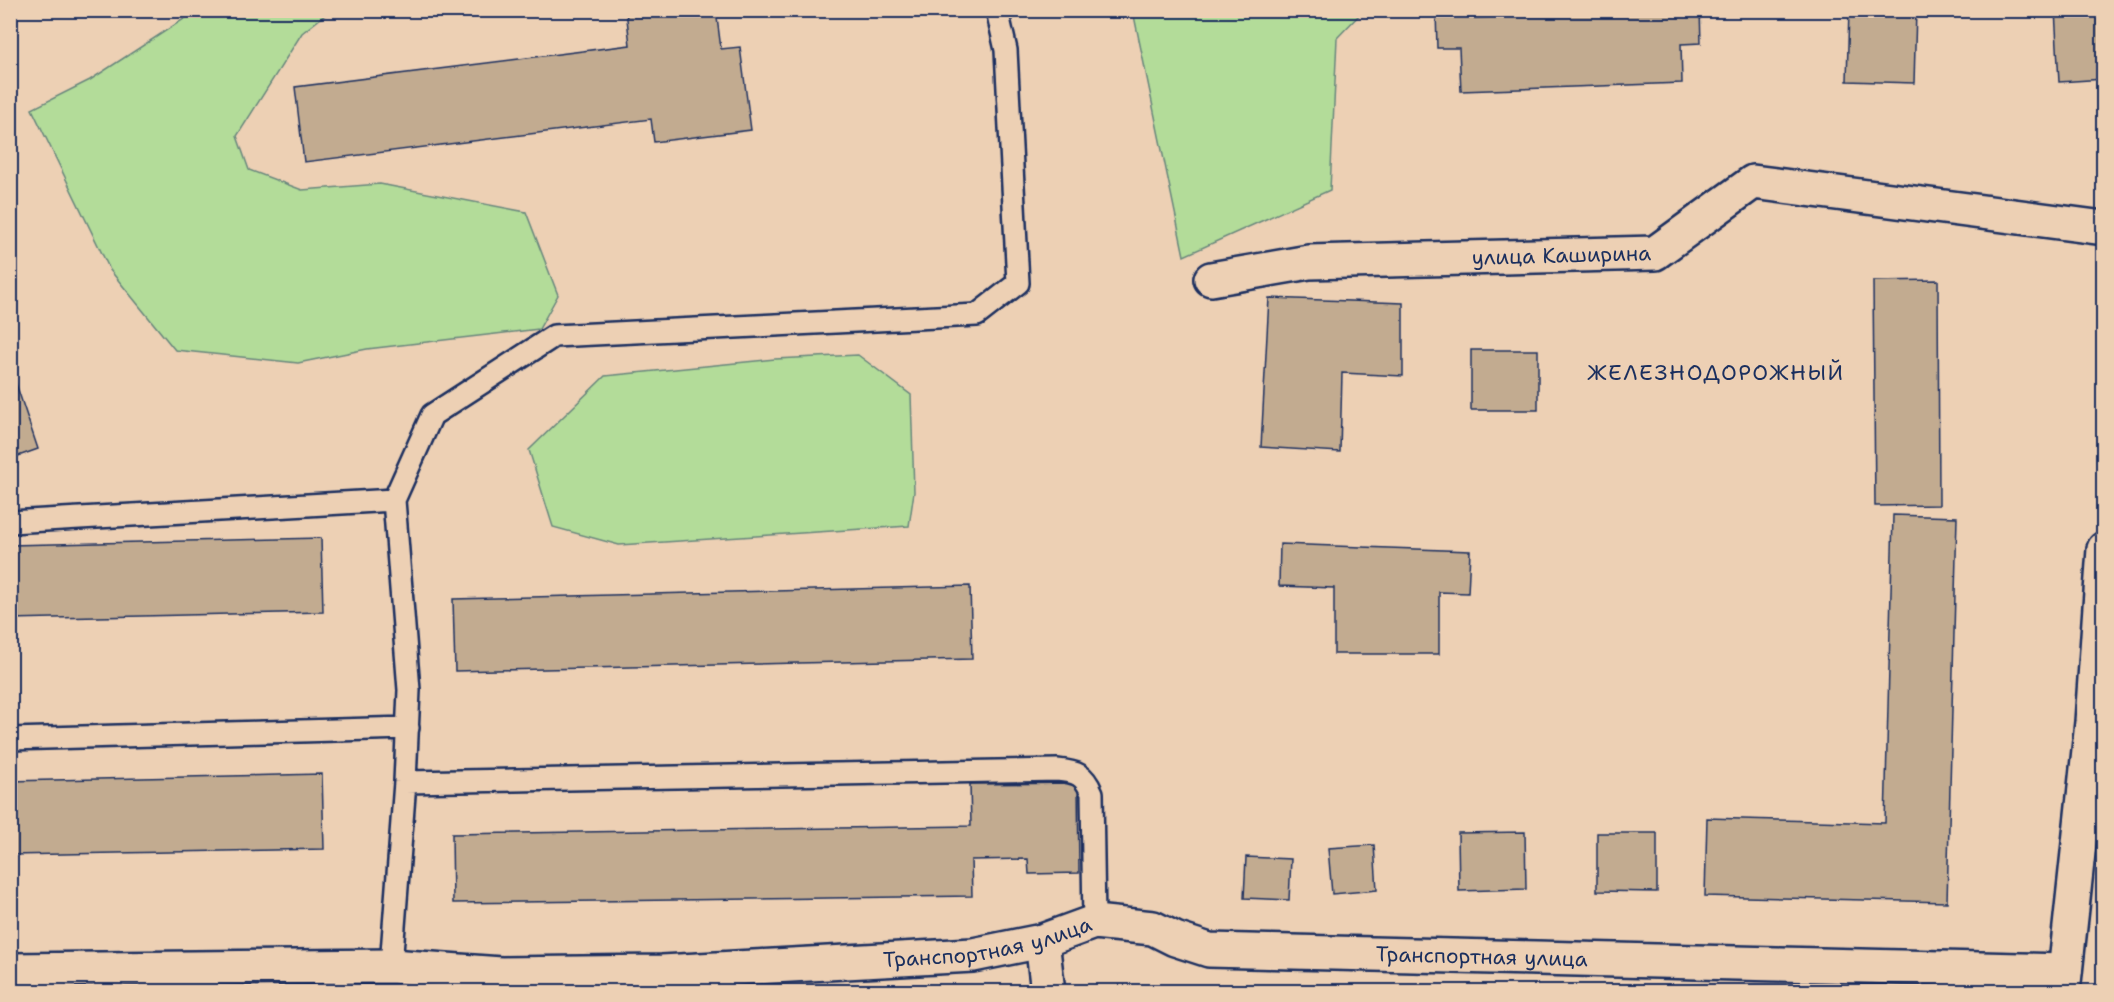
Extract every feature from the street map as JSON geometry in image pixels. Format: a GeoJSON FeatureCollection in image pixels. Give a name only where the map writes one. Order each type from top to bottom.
{"type":"FeatureCollection","features":[{"type":"Feature","properties":{"kind":"street","name":"улица Каширина"},"geometry":{"type":"LineString","coordinates":[[1211,279],[1309,262],[1655,253],[1753,182],[2103,228]]}},
{"type":"Feature","properties":{"kind":"street"},"geometry":{"type":"LineString","coordinates":[[2064,981],[2098,720],[2103,549]]}},
{"type":"Feature","properties":{"kind":"street","name":"Транспортная улица"},"geometry":{"type":"LineString","coordinates":[[10,970],[150,980],[391,966],[501,974],[662,972],[973,955],[1042,941],[1094,922],[1153,928],[1175,939],[1209,950],[2064,981]]}},
{"type":"Feature","properties":{"kind":"street"},"geometry":{"type":"LineString","coordinates":[[1042,941],[1048,992]]}},
{"type":"Feature","properties":{"kind":"lane"},"geometry":{"type":"LineString","coordinates":[[391,966],[405,782],[409,690],[393,500],[432,415],[554,336],[977,315],[1018,283],[1006,50],[997,10]]}},
{"type":"Feature","properties":{"kind":"lane"},"geometry":{"type":"LineString","coordinates":[[10,522],[393,500]]}},
{"type":"Feature","properties":{"kind":"lane"},"geometry":{"type":"LineString","coordinates":[[10,739],[408,728]]}},
{"type":"Feature","properties":{"kind":"lane"},"geometry":{"type":"LineString","coordinates":[[405,782],[1057,770],[1074,772],[1087,780],[1092,793],[1094,922]]}},
{"type":"Feature","properties":{"kind":"green space"},"geometry":{"type":"Polygon","coordinates":[[[196,11],[330,11],[302,33],[237,136],[249,170],[302,190],[380,184],[526,212],[558,295],[539,329],[367,349],[298,363],[175,350],[110,270],[32,109],[90,80],[196,11]]]}},
{"type":"Feature","properties":{"kind":"green space"},"geometry":{"type":"Polygon","coordinates":[[[1133,11],[1363,11],[1337,38],[1330,190],[1184,256],[1133,11]]]}},
{"type":"Feature","properties":{"kind":"green space"},"geometry":{"type":"Polygon","coordinates":[[[858,355],[911,395],[914,492],[909,526],[619,545],[553,527],[529,450],[605,376],[775,359],[858,355]]]}},
{"type":"Feature","properties":{"kind":"building"},"geometry":{"type":"Polygon","coordinates":[[[626,10],[716,10],[721,49],[740,47],[751,130],[654,142],[651,119],[304,162],[295,87],[630,45],[626,10]]]}},
{"type":"Feature","properties":{"kind":"building"},"geometry":{"type":"Polygon","coordinates":[[[1436,10],[1474,10],[1474,18],[1700,10],[1701,43],[1681,44],[1682,83],[1461,91],[1459,48],[1437,48],[1436,10]]]}},
{"type":"Feature","properties":{"kind":"building"},"geometry":{"type":"Polygon","coordinates":[[[1849,10],[1916,10],[1914,83],[1847,81],[1849,10]]]}},
{"type":"Feature","properties":{"kind":"building"},"geometry":{"type":"Polygon","coordinates":[[[2055,10],[2104,10],[2104,79],[2059,82],[2055,10]]]}},
{"type":"Feature","properties":{"kind":"building"},"geometry":{"type":"Polygon","coordinates":[[[1938,280],[1939,505],[1875,506],[1873,281],[1938,280]]]}},
{"type":"Feature","properties":{"kind":"building"},"geometry":{"type":"Polygon","coordinates":[[[1269,298],[1403,303],[1403,376],[1342,373],[1340,452],[1261,447],[1269,298]]]}},
{"type":"Feature","properties":{"kind":"building"},"geometry":{"type":"Polygon","coordinates":[[[1471,350],[1538,350],[1538,410],[1471,410],[1471,350]]]}},
{"type":"Feature","properties":{"kind":"building"},"geometry":{"type":"Polygon","coordinates":[[[10,366],[38,449],[10,459],[10,366]]]}},
{"type":"Feature","properties":{"kind":"building"},"geometry":{"type":"Polygon","coordinates":[[[1893,515],[1957,517],[1947,902],[1705,896],[1707,818],[1885,823],[1893,515]]]}},
{"type":"Feature","properties":{"kind":"building"},"geometry":{"type":"Polygon","coordinates":[[[321,538],[323,612],[10,619],[10,545],[321,538]]]}},
{"type":"Feature","properties":{"kind":"building"},"geometry":{"type":"Polygon","coordinates":[[[1280,544],[1470,551],[1468,593],[1439,592],[1439,654],[1334,654],[1334,588],[1279,586],[1280,544]]]}},
{"type":"Feature","properties":{"kind":"building"},"geometry":{"type":"Polygon","coordinates":[[[970,586],[972,659],[455,671],[453,599],[970,586]]]}},
{"type":"Feature","properties":{"kind":"building"},"geometry":{"type":"Polygon","coordinates":[[[322,774],[324,849],[10,855],[10,781],[322,774]]]}},
{"type":"Feature","properties":{"kind":"building"},"geometry":{"type":"Polygon","coordinates":[[[1078,783],[1079,873],[1029,874],[1028,859],[971,860],[972,896],[453,903],[452,834],[971,826],[970,784],[1078,783]]]}},
{"type":"Feature","properties":{"kind":"building"},"geometry":{"type":"Polygon","coordinates":[[[1525,832],[1526,889],[1459,891],[1458,833],[1525,832]]]}},
{"type":"Feature","properties":{"kind":"building"},"geometry":{"type":"Polygon","coordinates":[[[1597,833],[1657,833],[1657,892],[1597,891],[1597,833]]]}},
{"type":"Feature","properties":{"kind":"building"},"geometry":{"type":"Polygon","coordinates":[[[1374,845],[1377,890],[1332,894],[1328,848],[1374,845]]]}},
{"type":"Feature","properties":{"kind":"building"},"geometry":{"type":"Polygon","coordinates":[[[1246,857],[1291,859],[1289,900],[1244,898],[1246,857]]]}},
{"type":"Feature","properties":{"kind":"district","name":"ЖЕЛЕЗНОДОРОЖНЫЙ"},"geometry":{"type":"Point","coordinates":[1716,372]}}]}
